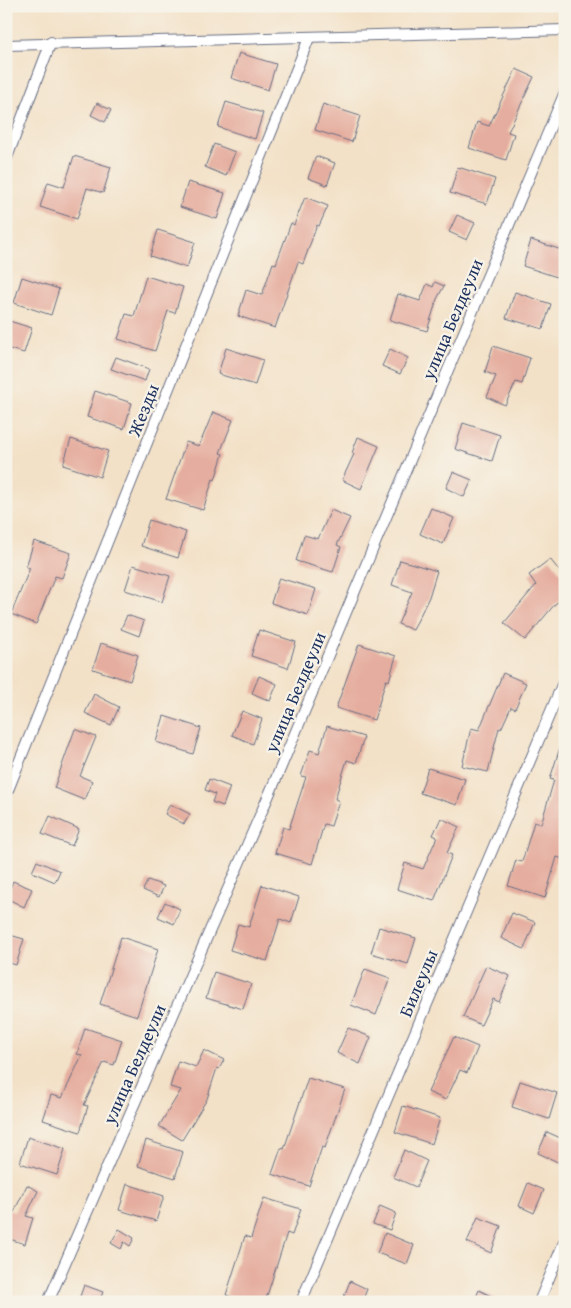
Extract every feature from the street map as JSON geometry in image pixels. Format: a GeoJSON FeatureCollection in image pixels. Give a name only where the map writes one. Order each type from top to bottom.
{"type":"FeatureCollection","features":[{"type":"Feature","properties":{"kind":"street"},"geometry":{"type":"LineString","coordinates":[[6,44],[309,38],[565,30]]}},
{"type":"Feature","properties":{"kind":"street","name":"Жезды"},"geometry":{"type":"LineString","coordinates":[[6,795],[309,38]]}},
{"type":"Feature","properties":{"kind":"street"},"geometry":{"type":"LineString","coordinates":[[6,160],[52,42]]}},
{"type":"Feature","properties":{"kind":"street","name":"улица Белдеули"},"geometry":{"type":"LineString","coordinates":[[48,1302],[272,790],[565,92]]}},
{"type":"Feature","properties":{"kind":"street","name":"Билеулы"},"geometry":{"type":"LineString","coordinates":[[301,1302],[565,678]]}},
{"type":"Feature","properties":{"kind":"street"},"geometry":{"type":"LineString","coordinates":[[539,1302],[565,1240]]}},
{"type":"Feature","properties":{"kind":"building"},"geometry":{"type":"Polygon","coordinates":[[[239,53],[276,64],[268,90],[231,78],[239,53]]]}},
{"type":"Feature","properties":{"kind":"building"},"geometry":{"type":"Polygon","coordinates":[[[516,69],[534,77],[508,132],[514,134],[506,160],[469,148],[477,122],[489,126],[516,69]]]}},
{"type":"Feature","properties":{"kind":"building"},"geometry":{"type":"Polygon","coordinates":[[[226,102],[263,113],[255,139],[218,127],[226,102]]]}},
{"type":"Feature","properties":{"kind":"building"},"geometry":{"type":"Polygon","coordinates":[[[97,103],[111,110],[105,122],[91,115],[97,103]]]}},
{"type":"Feature","properties":{"kind":"building"},"geometry":{"type":"Polygon","coordinates":[[[323,104],[360,116],[352,142],[315,130],[323,104]]]}},
{"type":"Feature","properties":{"kind":"building"},"geometry":{"type":"Polygon","coordinates":[[[214,144],[235,152],[226,176],[205,167],[214,144]]]}},
{"type":"Feature","properties":{"kind":"building"},"geometry":{"type":"Polygon","coordinates":[[[74,156],[111,167],[103,193],[87,188],[77,219],[40,207],[48,182],[64,187],[74,156]]]}},
{"type":"Feature","properties":{"kind":"building"},"geometry":{"type":"Polygon","coordinates":[[[316,156],[335,163],[327,185],[308,178],[316,156]]]}},
{"type":"Feature","properties":{"kind":"building"},"geometry":{"type":"Polygon","coordinates":[[[458,167],[495,179],[487,204],[450,193],[458,167]]]}},
{"type":"Feature","properties":{"kind":"building"},"geometry":{"type":"Polygon","coordinates":[[[188,182],[225,193],[217,219],[180,207],[188,182]]]}},
{"type":"Feature","properties":{"kind":"building"},"geometry":{"type":"Polygon","coordinates":[[[305,197],[328,206],[319,226],[317,225],[303,264],[298,262],[275,328],[238,316],[246,290],[262,295],[273,263],[276,264],[291,223],[294,225],[305,197]]]}},
{"type":"Feature","properties":{"kind":"building"},"geometry":{"type":"Polygon","coordinates":[[[457,215],[475,223],[467,240],[449,232],[457,215]]]}},
{"type":"Feature","properties":{"kind":"building"},"geometry":{"type":"Polygon","coordinates":[[[158,230],[195,242],[187,268],[150,256],[158,230]]]}},
{"type":"Feature","properties":{"kind":"building"},"geometry":{"type":"Polygon","coordinates":[[[531,240],[565,251],[565,262],[560,278],[523,266],[531,240]]]}},
{"type":"Feature","properties":{"kind":"building"},"geometry":{"type":"Polygon","coordinates":[[[146,276],[183,287],[175,313],[168,311],[155,351],[118,339],[126,314],[134,316],[146,276]]]}},
{"type":"Feature","properties":{"kind":"building"},"geometry":{"type":"Polygon","coordinates":[[[22,277],[59,289],[51,315],[14,303],[22,277]]]}},
{"type":"Feature","properties":{"kind":"building"},"geometry":{"type":"Polygon","coordinates":[[[435,282],[444,286],[437,299],[427,331],[390,320],[398,294],[420,301],[427,284],[433,287],[435,282]]]}},
{"type":"Feature","properties":{"kind":"building"},"geometry":{"type":"Polygon","coordinates":[[[515,292],[551,304],[543,329],[506,318],[515,292]]]}},
{"type":"Feature","properties":{"kind":"building"},"geometry":{"type":"Polygon","coordinates":[[[6,320],[32,328],[24,353],[6,348],[6,320]]]}},
{"type":"Feature","properties":{"kind":"building"},"geometry":{"type":"Polygon","coordinates":[[[493,346],[530,358],[522,384],[516,382],[505,405],[487,397],[496,376],[485,372],[493,346]]]}},
{"type":"Feature","properties":{"kind":"building"},"geometry":{"type":"Polygon","coordinates":[[[226,348],[263,360],[255,385],[218,374],[226,348]]]}},
{"type":"Feature","properties":{"kind":"building"},"geometry":{"type":"Polygon","coordinates":[[[390,349],[408,358],[400,374],[382,366],[390,349]]]}},
{"type":"Feature","properties":{"kind":"building"},"geometry":{"type":"Polygon","coordinates":[[[116,357],[149,369],[145,381],[111,369],[116,357]]]}},
{"type":"Feature","properties":{"kind":"building"},"geometry":{"type":"Polygon","coordinates":[[[95,391],[132,403],[124,429],[87,417],[95,391]]]}},
{"type":"Feature","properties":{"kind":"building"},"geometry":{"type":"Polygon","coordinates":[[[213,412],[233,420],[220,453],[223,454],[215,480],[213,479],[203,510],[166,499],[186,442],[199,446],[213,412]]]}},
{"type":"Feature","properties":{"kind":"building"},"geometry":{"type":"Polygon","coordinates":[[[463,423],[500,435],[492,461],[455,449],[463,423]]]}},
{"type":"Feature","properties":{"kind":"building"},"geometry":{"type":"Polygon","coordinates":[[[358,437],[379,446],[361,489],[342,480],[354,454],[352,453],[358,437]]]}},
{"type":"Feature","properties":{"kind":"building"},"geometry":{"type":"Polygon","coordinates":[[[71,439],[108,451],[100,477],[63,465],[71,439]]]}},
{"type":"Feature","properties":{"kind":"building"},"geometry":{"type":"Polygon","coordinates":[[[453,472],[472,480],[464,497],[446,488],[453,472]]]}},
{"type":"Feature","properties":{"kind":"building"},"geometry":{"type":"Polygon","coordinates":[[[431,508],[454,518],[443,544],[420,534],[431,508]]]}},
{"type":"Feature","properties":{"kind":"building"},"geometry":{"type":"Polygon","coordinates":[[[331,510],[350,518],[337,545],[341,547],[333,572],[296,561],[304,535],[318,539],[331,510]]]}},
{"type":"Feature","properties":{"kind":"building"},"geometry":{"type":"Polygon","coordinates":[[[149,520],[186,532],[178,558],[141,546],[149,520]]]}},
{"type":"Feature","properties":{"kind":"building"},"geometry":{"type":"Polygon","coordinates":[[[34,541],[71,553],[62,578],[55,576],[36,624],[11,614],[30,568],[26,567],[34,541]]]}},
{"type":"Feature","properties":{"kind":"building"},"geometry":{"type":"Polygon","coordinates":[[[550,559],[565,578],[565,597],[555,604],[525,640],[504,623],[536,585],[529,575],[550,559]]]}},
{"type":"Feature","properties":{"kind":"building"},"geometry":{"type":"Polygon","coordinates":[[[400,560],[437,571],[429,597],[413,630],[398,624],[412,592],[392,585],[400,560]]]}},
{"type":"Feature","properties":{"kind":"building"},"geometry":{"type":"Polygon","coordinates":[[[133,565],[170,576],[162,602],[125,590],[133,565]]]}},
{"type":"Feature","properties":{"kind":"building"},"geometry":{"type":"Polygon","coordinates":[[[279,578],[316,589],[308,615],[271,603],[279,578]]]}},
{"type":"Feature","properties":{"kind":"building"},"geometry":{"type":"Polygon","coordinates":[[[127,615],[144,621],[139,636],[121,629],[127,615]]]}},
{"type":"Feature","properties":{"kind":"building"},"geometry":{"type":"Polygon","coordinates":[[[259,630],[296,642],[288,668],[251,656],[259,630]]]}},
{"type":"Feature","properties":{"kind":"building"},"geometry":{"type":"Polygon","coordinates":[[[101,643],[138,655],[130,681],[93,669],[101,643]]]}},
{"type":"Feature","properties":{"kind":"building"},"geometry":{"type":"Polygon","coordinates":[[[359,644],[396,656],[389,681],[386,680],[374,720],[336,708],[359,644]]]}},
{"type":"Feature","properties":{"kind":"building"},"geometry":{"type":"Polygon","coordinates":[[[503,673],[526,683],[515,709],[511,707],[501,729],[499,728],[488,772],[462,766],[471,728],[479,730],[503,673]]]}},
{"type":"Feature","properties":{"kind":"building"},"geometry":{"type":"Polygon","coordinates":[[[259,676],[277,684],[270,701],[252,693],[259,676]]]}},
{"type":"Feature","properties":{"kind":"building"},"geometry":{"type":"Polygon","coordinates":[[[94,694],[119,707],[111,725],[85,713],[94,694]]]}},
{"type":"Feature","properties":{"kind":"building"},"geometry":{"type":"Polygon","coordinates":[[[242,711],[262,719],[253,744],[232,735],[242,711]]]}},
{"type":"Feature","properties":{"kind":"building"},"geometry":{"type":"Polygon","coordinates":[[[164,716],[201,728],[193,754],[156,742],[164,716]]]}},
{"type":"Feature","properties":{"kind":"building"},"geometry":{"type":"Polygon","coordinates":[[[327,726],[364,737],[356,763],[347,760],[335,799],[339,801],[331,826],[324,824],[312,864],[275,853],[283,827],[289,829],[306,777],[301,776],[310,750],[319,753],[327,726]]]}},
{"type":"Feature","properties":{"kind":"building"},"geometry":{"type":"Polygon","coordinates":[[[75,729],[96,737],[80,776],[92,781],[84,800],[54,788],[75,729]]]}},
{"type":"Feature","properties":{"kind":"building"},"geometry":{"type":"Polygon","coordinates":[[[563,738],[565,739],[565,854],[563,859],[557,857],[545,898],[508,886],[516,860],[522,862],[534,822],[541,824],[554,780],[550,779],[563,738]]]}},
{"type":"Feature","properties":{"kind":"building"},"geometry":{"type":"Polygon","coordinates":[[[428,768],[465,779],[457,805],[420,793],[428,768]]]}},
{"type":"Feature","properties":{"kind":"building"},"geometry":{"type":"Polygon","coordinates":[[[209,779],[230,787],[223,806],[212,802],[215,794],[205,790],[209,779]]]}},
{"type":"Feature","properties":{"kind":"building"},"geometry":{"type":"Polygon","coordinates":[[[170,804],[190,814],[184,824],[165,814],[170,804]]]}},
{"type":"Feature","properties":{"kind":"building"},"geometry":{"type":"Polygon","coordinates":[[[50,816],[79,829],[72,846],[42,834],[50,816]]]}},
{"type":"Feature","properties":{"kind":"building"},"geometry":{"type":"Polygon","coordinates":[[[441,818],[459,827],[447,853],[452,855],[434,901],[397,889],[405,863],[423,869],[437,837],[433,835],[441,818]]]}},
{"type":"Feature","properties":{"kind":"building"},"geometry":{"type":"Polygon","coordinates":[[[37,861],[60,871],[55,882],[32,872],[37,861]]]}},
{"type":"Feature","properties":{"kind":"building"},"geometry":{"type":"Polygon","coordinates":[[[148,880],[164,886],[159,897],[143,890],[148,880]]]}},
{"type":"Feature","properties":{"kind":"building"},"geometry":{"type":"Polygon","coordinates":[[[13,881],[32,889],[24,907],[6,898],[13,881]]]}},
{"type":"Feature","properties":{"kind":"building"},"geometry":{"type":"Polygon","coordinates":[[[262,885],[299,897],[291,923],[280,919],[267,961],[230,950],[238,924],[249,927],[262,885]]]}},
{"type":"Feature","properties":{"kind":"building"},"geometry":{"type":"Polygon","coordinates":[[[165,902],[180,909],[174,924],[158,917],[165,902]]]}},
{"type":"Feature","properties":{"kind":"building"},"geometry":{"type":"Polygon","coordinates":[[[512,913],[535,922],[524,949],[501,938],[512,913]]]}},
{"type":"Feature","properties":{"kind":"building"},"geometry":{"type":"Polygon","coordinates":[[[379,927],[416,938],[408,964],[371,953],[379,927]]]}},
{"type":"Feature","properties":{"kind":"building"},"geometry":{"type":"Polygon","coordinates":[[[6,934],[24,939],[16,965],[6,962],[6,934]]]}},
{"type":"Feature","properties":{"kind":"building"},"geometry":{"type":"Polygon","coordinates":[[[121,937],[158,949],[137,1016],[100,1004],[121,937]]]}},
{"type":"Feature","properties":{"kind":"building"},"geometry":{"type":"Polygon","coordinates":[[[486,966],[510,976],[499,1002],[493,999],[481,1025],[463,1017],[486,966]]]}},
{"type":"Feature","properties":{"kind":"building"},"geometry":{"type":"Polygon","coordinates":[[[365,969],[390,978],[376,1015],[351,1005],[365,969]]]}},
{"type":"Feature","properties":{"kind":"building"},"geometry":{"type":"Polygon","coordinates":[[[214,972],[251,984],[243,1009],[206,998],[214,972]]]}},
{"type":"Feature","properties":{"kind":"building"},"geometry":{"type":"Polygon","coordinates":[[[85,1028],[122,1040],[114,1065],[104,1062],[84,1105],[88,1106],[80,1132],[43,1120],[51,1095],[62,1098],[82,1055],[77,1054],[85,1028]]]}},
{"type":"Feature","properties":{"kind":"building"},"geometry":{"type":"Polygon","coordinates":[[[348,1028],[371,1037],[360,1064],[337,1053],[348,1028]]]}},
{"type":"Feature","properties":{"kind":"building"},"geometry":{"type":"Polygon","coordinates":[[[454,1037],[478,1047],[467,1073],[460,1070],[446,1100],[428,1092],[454,1037]]]}},
{"type":"Feature","properties":{"kind":"building"},"geometry":{"type":"Polygon","coordinates":[[[204,1050],[224,1060],[219,1069],[217,1068],[207,1099],[182,1140],[159,1126],[181,1090],[170,1087],[178,1061],[196,1067],[204,1050]]]}},
{"type":"Feature","properties":{"kind":"building"},"geometry":{"type":"Polygon","coordinates":[[[308,1078],[345,1089],[325,1148],[322,1147],[309,1186],[272,1174],[281,1148],[284,1149],[308,1078]]]}},
{"type":"Feature","properties":{"kind":"building"},"geometry":{"type":"Polygon","coordinates":[[[520,1081],[557,1093],[549,1119],[512,1107],[520,1081]]]}},
{"type":"Feature","properties":{"kind":"building"},"geometry":{"type":"Polygon","coordinates":[[[403,1106],[440,1118],[432,1144],[395,1132],[403,1106]]]}},
{"type":"Feature","properties":{"kind":"building"},"geometry":{"type":"Polygon","coordinates":[[[547,1132],[565,1140],[565,1152],[560,1163],[538,1153],[547,1132]]]}},
{"type":"Feature","properties":{"kind":"building"},"geometry":{"type":"Polygon","coordinates":[[[28,1137],[65,1149],[57,1175],[20,1163],[28,1137]]]}},
{"type":"Feature","properties":{"kind":"building"},"geometry":{"type":"Polygon","coordinates":[[[146,1140],[183,1152],[175,1178],[138,1166],[146,1140]]]}},
{"type":"Feature","properties":{"kind":"building"},"geometry":{"type":"Polygon","coordinates":[[[404,1150],[427,1161],[416,1187],[393,1177],[404,1150]]]}},
{"type":"Feature","properties":{"kind":"building"},"geometry":{"type":"Polygon","coordinates":[[[528,1183],[544,1190],[534,1213],[519,1206],[528,1183]]]}},
{"type":"Feature","properties":{"kind":"building"},"geometry":{"type":"Polygon","coordinates":[[[127,1184],[164,1196],[156,1221],[119,1210],[127,1184]]]}},
{"type":"Feature","properties":{"kind":"building"},"geometry":{"type":"Polygon","coordinates":[[[27,1185],[38,1191],[26,1216],[33,1218],[25,1244],[6,1238],[6,1209],[14,1212],[27,1185]]]}},
{"type":"Feature","properties":{"kind":"building"},"geometry":{"type":"Polygon","coordinates":[[[264,1198],[301,1209],[292,1235],[287,1233],[265,1302],[247,1302],[226,1295],[245,1236],[251,1238],[264,1198]]]}},
{"type":"Feature","properties":{"kind":"building"},"geometry":{"type":"Polygon","coordinates":[[[380,1206],[396,1213],[390,1230],[373,1224],[380,1206]]]}},
{"type":"Feature","properties":{"kind":"building"},"geometry":{"type":"Polygon","coordinates":[[[478,1217],[501,1226],[491,1253],[467,1242],[478,1217]]]}},
{"type":"Feature","properties":{"kind":"building"},"geometry":{"type":"Polygon","coordinates":[[[119,1229],[134,1238],[130,1246],[124,1242],[121,1249],[111,1243],[119,1229]]]}},
{"type":"Feature","properties":{"kind":"building"},"geometry":{"type":"Polygon","coordinates":[[[385,1233],[414,1245],[407,1264],[377,1253],[385,1233]]]}},
{"type":"Feature","properties":{"kind":"building"},"geometry":{"type":"Polygon","coordinates":[[[350,1281],[367,1289],[362,1302],[342,1302],[350,1281]]]}},
{"type":"Feature","properties":{"kind":"building"},"geometry":{"type":"Polygon","coordinates":[[[84,1285],[103,1292],[99,1302],[78,1302],[84,1285]]]}},
{"type":"Feature","properties":{"kind":"building"},"geometry":{"type":"Polygon","coordinates":[[[479,1290],[503,1302],[474,1302],[479,1290]]]}}]}
